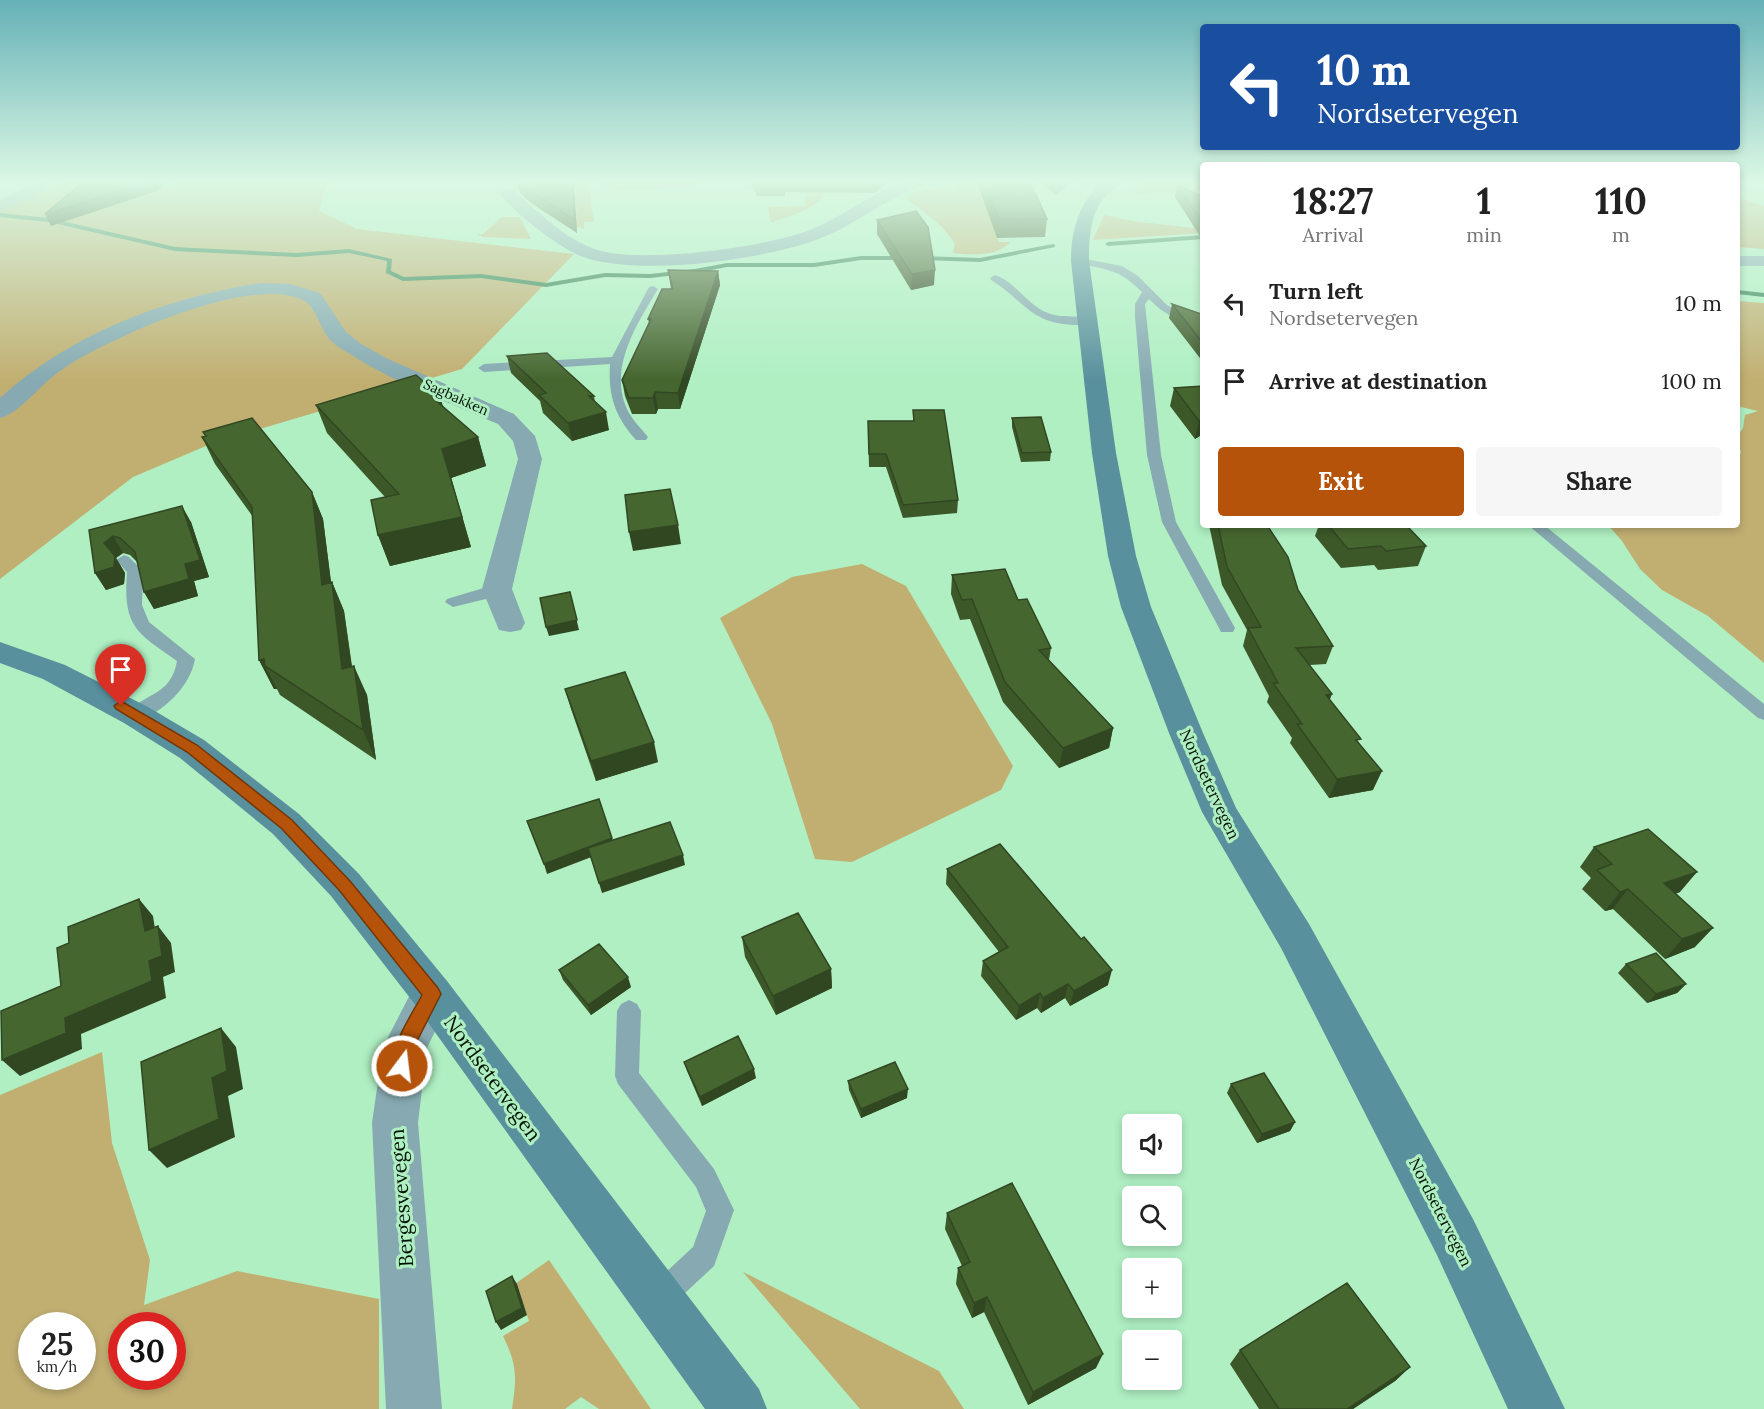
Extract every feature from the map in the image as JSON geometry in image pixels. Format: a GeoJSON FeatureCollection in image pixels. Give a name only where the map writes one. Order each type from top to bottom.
{"type":"FeatureCollection","features":[{"type":"Feature","properties":{"kind":"main road","name":"Nordsetervegen"},"geometry":{"type":"LineString","coordinates":[[1081,248],[1080,261],[1104,453],[1122,556],[1136,607],[1220,812],[1295,936],[1455,1237],[1537,1409]]}},
{"type":"Feature","properties":{"kind":"main road","name":"Nordsetervegen"},"geometry":{"type":"LineString","coordinates":[[0,652],[54,672],[136,715],[192,749],[286,824],[345,885],[432,994],[739,1409]]}},
{"type":"Feature","properties":{"kind":"street"},"geometry":{"type":"LineString","coordinates":[[579,248],[610,260],[632,261],[757,248]]}},
{"type":"Feature","properties":{"kind":"street"},"geometry":{"type":"LineString","coordinates":[[1740,261],[1764,261]]}},
{"type":"Feature","properties":{"kind":"street","name":"Sagbakken"},"geometry":{"type":"LineString","coordinates":[[0,411],[27,385],[69,355],[169,312],[211,298],[248,290],[281,288],[307,294],[313,297],[338,336],[354,348],[380,364],[506,419],[521,432],[529,444],[530,459],[497,589]]}},
{"type":"Feature","properties":{"kind":"street"},"geometry":{"type":"LineString","coordinates":[[497,589],[510,623]]}},
{"type":"Feature","properties":{"kind":"street","name":"Bergesvevegen"},"geometry":{"type":"LineString","coordinates":[[414,1409],[395,1123],[405,1047],[432,994]]}},
{"type":"Feature","properties":{"kind":"lane"},"geometry":{"type":"LineString","coordinates":[[1080,261],[1118,268],[1163,307],[1184,319],[1200,323]]}},
{"type":"Feature","properties":{"kind":"lane"},"geometry":{"type":"LineString","coordinates":[[995,278],[1006,284],[1041,315],[1055,319],[1087,322]]}},
{"type":"Feature","properties":{"kind":"lane"},"geometry":{"type":"LineString","coordinates":[[641,438],[622,416],[617,406],[616,360],[631,330],[635,315],[653,289]]}},
{"type":"Feature","properties":{"kind":"lane"},"geometry":{"type":"LineString","coordinates":[[1147,292],[1140,304],[1140,317],[1159,483],[1169,522],[1227,628]]}},
{"type":"Feature","properties":{"kind":"lane"},"geometry":{"type":"LineString","coordinates":[[484,368],[616,360]]}},
{"type":"Feature","properties":{"kind":"lane"},"geometry":{"type":"LineString","coordinates":[[1539,528],[1764,714]]}},
{"type":"Feature","properties":{"kind":"lane"},"geometry":{"type":"LineString","coordinates":[[124,560],[135,571],[132,601],[138,624],[186,659],[186,672],[169,694],[136,715]]}},
{"type":"Feature","properties":{"kind":"lane"},"geometry":{"type":"LineString","coordinates":[[453,602],[484,595],[497,589]]}},
{"type":"Feature","properties":{"kind":"lane"},"geometry":{"type":"LineString","coordinates":[[629,1011],[627,1076],[705,1178],[720,1210],[704,1256],[657,1299]]}},
{"type":"Feature","properties":{"kind":"shaded area"},"geometry":{"type":"Polygon","coordinates":[[[0,248],[520,248],[574,254],[462,369],[213,443],[133,477],[0,579],[0,248]]]}},
{"type":"Feature","properties":{"kind":"shaded area"},"geometry":{"type":"Polygon","coordinates":[[[954,248],[1003,248],[984,254],[953,253],[954,248]]]}},
{"type":"Feature","properties":{"kind":"shaded area"},"geometry":{"type":"Polygon","coordinates":[[[1740,301],[1764,303],[1764,663],[1708,616],[1662,590],[1640,569],[1611,528],[1740,528],[1740,432],[1745,415],[1758,411],[1740,407],[1740,301]]]}},
{"type":"Feature","properties":{"kind":"shaded area"},"geometry":{"type":"Polygon","coordinates":[[[862,564],[906,586],[1013,766],[1001,790],[852,862],[815,859],[772,724],[720,618],[792,577],[862,564]]]}},
{"type":"Feature","properties":{"kind":"shaded area"},"geometry":{"type":"Polygon","coordinates":[[[102,1052],[112,1143],[150,1260],[144,1305],[237,1271],[379,1299],[379,1409],[0,1409],[0,1095],[102,1052]]]}},
{"type":"Feature","properties":{"kind":"shaded area"},"geometry":{"type":"Polygon","coordinates":[[[549,1260],[651,1409],[599,1409],[581,1397],[565,1409],[512,1409],[515,1371],[503,1336],[529,1321],[519,1292],[512,1286],[549,1260]]]}},
{"type":"Feature","properties":{"kind":"shaded area"},"geometry":{"type":"Polygon","coordinates":[[[743,1272],[939,1371],[964,1409],[860,1409],[743,1272]]]}},
{"type":"Feature","properties":{"kind":"building"},"geometry":{"type":"Polygon","coordinates":[[[895,248],[931,248],[935,270],[912,274],[895,248]]]}},
{"type":"Feature","properties":{"kind":"building"},"geometry":{"type":"Polygon","coordinates":[[[668,270],[718,271],[678,393],[655,392],[653,398],[629,398],[622,380],[651,319],[648,319],[662,289],[673,289],[668,270]]]}},
{"type":"Feature","properties":{"kind":"building"},"geometry":{"type":"Polygon","coordinates":[[[1172,304],[1200,314],[1200,339],[1172,304]]]}},
{"type":"Feature","properties":{"kind":"building"},"geometry":{"type":"Polygon","coordinates":[[[547,353],[594,396],[589,396],[606,412],[568,423],[539,395],[546,393],[507,356],[547,353]]]}},
{"type":"Feature","properties":{"kind":"building"},"geometry":{"type":"Polygon","coordinates":[[[416,375],[440,396],[433,398],[478,437],[442,449],[462,517],[378,535],[371,500],[399,494],[316,405],[416,375]]]}},
{"type":"Feature","properties":{"kind":"building"},"geometry":{"type":"Polygon","coordinates":[[[1200,386],[1200,420],[1199,421],[1174,388],[1200,386]]]}},
{"type":"Feature","properties":{"kind":"building"},"geometry":{"type":"Polygon","coordinates":[[[913,410],[944,410],[958,500],[903,505],[886,454],[869,454],[868,421],[914,421],[913,410]]]}},
{"type":"Feature","properties":{"kind":"building"},"geometry":{"type":"Polygon","coordinates":[[[1041,417],[1051,452],[1022,453],[1012,418],[1041,417]]]}},
{"type":"Feature","properties":{"kind":"building"},"geometry":{"type":"Polygon","coordinates":[[[252,418],[312,492],[322,585],[332,582],[342,669],[354,666],[363,730],[265,666],[264,659],[259,660],[252,507],[202,437],[206,436],[203,432],[252,418]]]}},
{"type":"Feature","properties":{"kind":"building"},"geometry":{"type":"Polygon","coordinates":[[[670,489],[678,525],[629,532],[625,495],[670,489]]]}},
{"type":"Feature","properties":{"kind":"building"},"geometry":{"type":"Polygon","coordinates":[[[182,506],[200,560],[185,564],[189,579],[144,592],[135,552],[120,538],[113,536],[104,543],[115,556],[114,567],[95,573],[89,530],[182,506]]]}},
{"type":"Feature","properties":{"kind":"building"},"geometry":{"type":"Polygon","coordinates":[[[1219,528],[1269,528],[1288,557],[1298,590],[1333,646],[1296,648],[1332,694],[1326,695],[1361,739],[1356,740],[1382,771],[1337,779],[1297,724],[1302,724],[1273,683],[1278,683],[1248,628],[1261,627],[1227,567],[1219,528]]]}},
{"type":"Feature","properties":{"kind":"building"},"geometry":{"type":"Polygon","coordinates":[[[1330,528],[1409,528],[1426,546],[1386,551],[1381,546],[1348,549],[1330,528]]]}},
{"type":"Feature","properties":{"kind":"building"},"geometry":{"type":"Polygon","coordinates":[[[1005,569],[1018,600],[1027,599],[1051,648],[1039,650],[1113,728],[1063,748],[1005,682],[972,599],[962,600],[952,575],[1005,569]]]}},
{"type":"Feature","properties":{"kind":"building"},"geometry":{"type":"Polygon","coordinates":[[[570,592],[577,620],[546,627],[540,598],[570,592]]]}},
{"type":"Feature","properties":{"kind":"building"},"geometry":{"type":"Polygon","coordinates":[[[625,672],[654,742],[591,761],[565,689],[625,672]]]}},
{"type":"Feature","properties":{"kind":"building"},"geometry":{"type":"Polygon","coordinates":[[[599,799],[612,838],[544,864],[527,821],[599,799]]]}},
{"type":"Feature","properties":{"kind":"building"},"geometry":{"type":"Polygon","coordinates":[[[670,822],[683,855],[599,883],[588,848],[670,822]]]}},
{"type":"Feature","properties":{"kind":"building"},"geometry":{"type":"Polygon","coordinates":[[[1648,829],[1697,872],[1664,883],[1713,928],[1682,939],[1628,889],[1620,892],[1597,870],[1612,864],[1594,847],[1648,829]]]}},
{"type":"Feature","properties":{"kind":"building"},"geometry":{"type":"Polygon","coordinates":[[[1000,844],[1081,939],[1084,937],[1112,970],[1074,991],[1068,984],[1043,998],[1040,993],[1019,1006],[983,961],[1008,947],[947,869],[1000,844]]]}},
{"type":"Feature","properties":{"kind":"building"},"geometry":{"type":"Polygon","coordinates":[[[139,899],[145,931],[158,926],[162,956],[149,961],[152,981],[65,1018],[66,1033],[2,1060],[1,1011],[61,986],[57,948],[69,943],[68,927],[139,899]]]}},
{"type":"Feature","properties":{"kind":"building"},"geometry":{"type":"Polygon","coordinates":[[[798,913],[831,969],[773,996],[742,937],[798,913]]]}},
{"type":"Feature","properties":{"kind":"building"},"geometry":{"type":"Polygon","coordinates":[[[599,944],[628,977],[588,1005],[559,970],[599,944]]]}},
{"type":"Feature","properties":{"kind":"building"},"geometry":{"type":"Polygon","coordinates":[[[1656,953],[1686,984],[1656,994],[1626,964],[1656,953]]]}},
{"type":"Feature","properties":{"kind":"building"},"geometry":{"type":"Polygon","coordinates":[[[221,1028],[227,1071],[212,1078],[219,1119],[149,1150],[141,1062],[221,1028]]]}},
{"type":"Feature","properties":{"kind":"building"},"geometry":{"type":"Polygon","coordinates":[[[738,1036],[754,1069],[700,1097],[684,1062],[738,1036]]]}},
{"type":"Feature","properties":{"kind":"building"},"geometry":{"type":"Polygon","coordinates":[[[895,1062],[908,1089],[861,1109],[848,1081],[895,1062]]]}},
{"type":"Feature","properties":{"kind":"building"},"geometry":{"type":"Polygon","coordinates":[[[1264,1073],[1295,1122],[1262,1134],[1231,1084],[1264,1073]]]}},
{"type":"Feature","properties":{"kind":"building"},"geometry":{"type":"Polygon","coordinates":[[[1012,1183],[1103,1354],[1033,1392],[987,1297],[974,1303],[958,1268],[970,1262],[947,1213],[1012,1183]]]}},
{"type":"Feature","properties":{"kind":"building"},"geometry":{"type":"Polygon","coordinates":[[[512,1276],[522,1308],[496,1322],[486,1291],[512,1276]]]}},
{"type":"Feature","properties":{"kind":"building"},"geometry":{"type":"Polygon","coordinates":[[[1347,1283],[1410,1367],[1347,1409],[1279,1409],[1240,1350],[1347,1283]]]}},
{"type":"Feature","properties":{"kind":"waterway"},"geometry":{"type":"LineString","coordinates":[[170,248],[296,255],[349,251],[390,260],[388,272],[403,279],[481,276],[546,285],[605,275],[650,276],[727,265],[814,265],[861,258],[905,258]]}},
{"type":"Feature","properties":{"kind":"waterway"},"geometry":{"type":"LineString","coordinates":[[921,258],[980,260],[1044,248]]}},
{"type":"Feature","properties":{"kind":"waterway"},"geometry":{"type":"LineString","coordinates":[[1740,292],[1764,295]]}},
{"type":"Feature","properties":{"kind":"route"},"geometry":{"type":"LineString","coordinates":[[121,706],[192,749],[286,824],[345,885],[432,994],[405,1047],[402,1066]]}}]}
